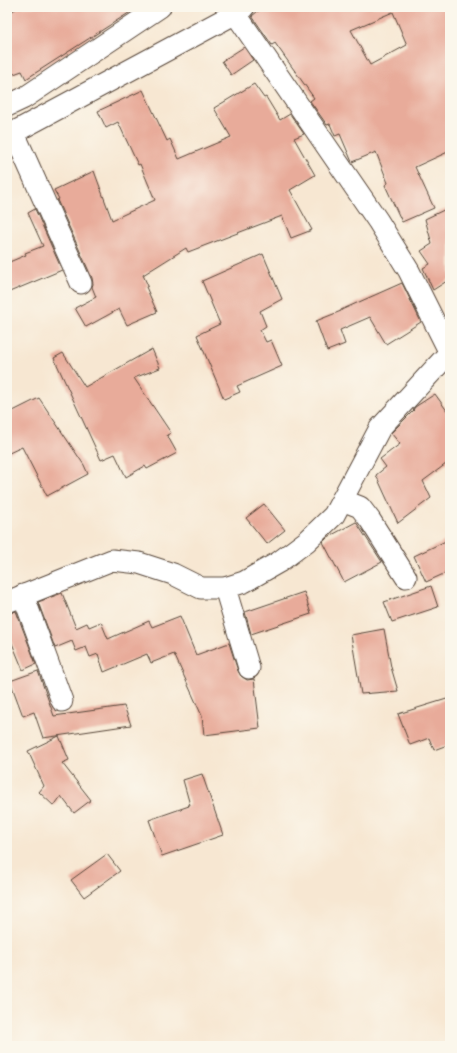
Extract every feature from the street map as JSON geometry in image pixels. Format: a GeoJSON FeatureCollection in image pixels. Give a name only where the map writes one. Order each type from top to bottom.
{"type":"FeatureCollection","features":[{"type":"Feature","properties":{"kind":"street"},"geometry":{"type":"LineString","coordinates":[[7,106],[24,98],[160,7]]}},
{"type":"Feature","properties":{"kind":"street"},"geometry":{"type":"LineString","coordinates":[[62,701],[15,599],[112,560],[139,563],[172,574],[201,588],[225,588],[244,582],[290,554],[307,541],[334,515],[380,428],[450,353],[409,271],[378,221],[237,9],[10,135],[81,283]]}},
{"type":"Feature","properties":{"kind":"street"},"geometry":{"type":"LineString","coordinates":[[342,500],[360,507],[370,520],[406,577]]}},
{"type":"Feature","properties":{"kind":"street"},"geometry":{"type":"LineString","coordinates":[[225,588],[249,668]]}},
{"type":"Feature","properties":{"kind":"building"},"geometry":{"type":"Polygon","coordinates":[[[19,7],[138,7],[26,79],[22,71],[11,75],[7,66],[7,14],[19,7]]]}},
{"type":"Feature","properties":{"kind":"building"},"geometry":{"type":"Polygon","coordinates":[[[263,7],[450,7],[450,151],[415,167],[434,208],[402,222],[385,185],[388,183],[376,152],[352,162],[340,134],[335,136],[330,124],[327,125],[310,101],[314,98],[275,43],[272,45],[252,16],[263,7]],[[393,12],[351,30],[370,65],[407,45],[393,12]]]}},
{"type":"Feature","properties":{"kind":"building"},"geometry":{"type":"Polygon","coordinates":[[[244,47],[253,60],[231,75],[222,61],[244,47]]]}},
{"type":"Feature","properties":{"kind":"building"},"geometry":{"type":"Polygon","coordinates":[[[254,84],[264,98],[266,97],[280,120],[290,114],[304,134],[294,138],[315,175],[290,190],[312,230],[291,238],[282,216],[188,252],[186,248],[143,275],[148,286],[146,287],[157,312],[127,325],[119,309],[86,327],[75,308],[96,297],[92,287],[92,278],[57,200],[59,199],[54,190],[94,171],[112,220],[155,200],[140,164],[138,165],[118,122],[106,128],[98,111],[143,90],[167,141],[170,139],[179,159],[231,137],[214,108],[254,84]]]}},
{"type":"Feature","properties":{"kind":"building"},"geometry":{"type":"Polygon","coordinates":[[[450,207],[450,279],[433,290],[423,268],[430,264],[421,251],[432,244],[425,219],[450,207]]]}},
{"type":"Feature","properties":{"kind":"building"},"geometry":{"type":"Polygon","coordinates":[[[35,209],[62,270],[7,293],[7,263],[26,255],[25,253],[43,246],[28,213],[35,209]]]}},
{"type":"Feature","properties":{"kind":"building"},"geometry":{"type":"Polygon","coordinates":[[[263,254],[282,299],[260,311],[266,326],[260,330],[266,342],[271,340],[282,366],[237,386],[240,392],[224,399],[197,335],[220,324],[202,281],[263,254]]]}},
{"type":"Feature","properties":{"kind":"building"},"geometry":{"type":"Polygon","coordinates":[[[402,283],[421,322],[386,344],[370,317],[340,330],[345,344],[327,351],[316,321],[402,283]]]}},
{"type":"Feature","properties":{"kind":"building"},"geometry":{"type":"Polygon","coordinates":[[[152,349],[160,368],[134,378],[171,433],[167,435],[177,453],[147,469],[145,466],[126,477],[115,454],[101,460],[54,358],[63,353],[85,387],[152,349]]]}},
{"type":"Feature","properties":{"kind":"building"},"geometry":{"type":"Polygon","coordinates":[[[435,394],[450,415],[450,461],[423,481],[431,498],[398,523],[376,475],[386,467],[380,459],[400,444],[391,433],[414,410],[415,407],[435,394]]]}},
{"type":"Feature","properties":{"kind":"building"},"geometry":{"type":"Polygon","coordinates":[[[39,398],[84,465],[88,474],[47,496],[22,447],[7,454],[7,414],[39,398]]]}},
{"type":"Feature","properties":{"kind":"building"},"geometry":{"type":"Polygon","coordinates":[[[264,504],[285,530],[267,544],[246,518],[264,504]]]}},
{"type":"Feature","properties":{"kind":"building"},"geometry":{"type":"Polygon","coordinates":[[[356,522],[382,562],[344,582],[323,542],[328,537],[356,522]]]}},
{"type":"Feature","properties":{"kind":"building"},"geometry":{"type":"Polygon","coordinates":[[[450,539],[450,571],[426,582],[414,556],[450,539]]]}},
{"type":"Feature","properties":{"kind":"building"},"geometry":{"type":"Polygon","coordinates":[[[431,586],[438,607],[392,622],[384,602],[431,586]]]}},
{"type":"Feature","properties":{"kind":"building"},"geometry":{"type":"Polygon","coordinates":[[[304,592],[311,614],[251,634],[245,612],[304,592]]]}},
{"type":"Feature","properties":{"kind":"building"},"geometry":{"type":"Polygon","coordinates":[[[62,593],[76,628],[87,623],[89,627],[101,622],[108,639],[149,621],[152,627],[180,616],[196,655],[229,643],[241,676],[247,680],[254,679],[260,728],[204,735],[202,716],[174,654],[151,663],[147,654],[104,672],[98,654],[90,657],[86,647],[76,651],[72,641],[55,648],[38,602],[62,593]]]}},
{"type":"Feature","properties":{"kind":"building"},"geometry":{"type":"Polygon","coordinates":[[[16,611],[36,664],[23,670],[7,631],[7,614],[16,611]]]}},
{"type":"Feature","properties":{"kind":"building"},"geometry":{"type":"Polygon","coordinates":[[[384,629],[391,667],[398,691],[361,694],[351,635],[384,629]]]}},
{"type":"Feature","properties":{"kind":"building"},"geometry":{"type":"Polygon","coordinates":[[[38,671],[54,716],[124,706],[131,725],[43,738],[34,712],[23,716],[10,681],[38,671]]]}},
{"type":"Feature","properties":{"kind":"building"},"geometry":{"type":"Polygon","coordinates":[[[450,698],[450,744],[434,750],[429,738],[410,745],[398,714],[450,698]]]}},
{"type":"Feature","properties":{"kind":"building"},"geometry":{"type":"Polygon","coordinates":[[[59,736],[69,760],[62,763],[91,800],[74,813],[61,796],[54,806],[39,792],[44,786],[28,751],[59,736]]]}},
{"type":"Feature","properties":{"kind":"building"},"geometry":{"type":"Polygon","coordinates":[[[202,774],[223,835],[162,856],[149,820],[189,806],[183,780],[202,774]]]}},
{"type":"Feature","properties":{"kind":"building"},"geometry":{"type":"Polygon","coordinates":[[[107,854],[120,871],[84,897],[71,880],[107,854]]]}}]}
